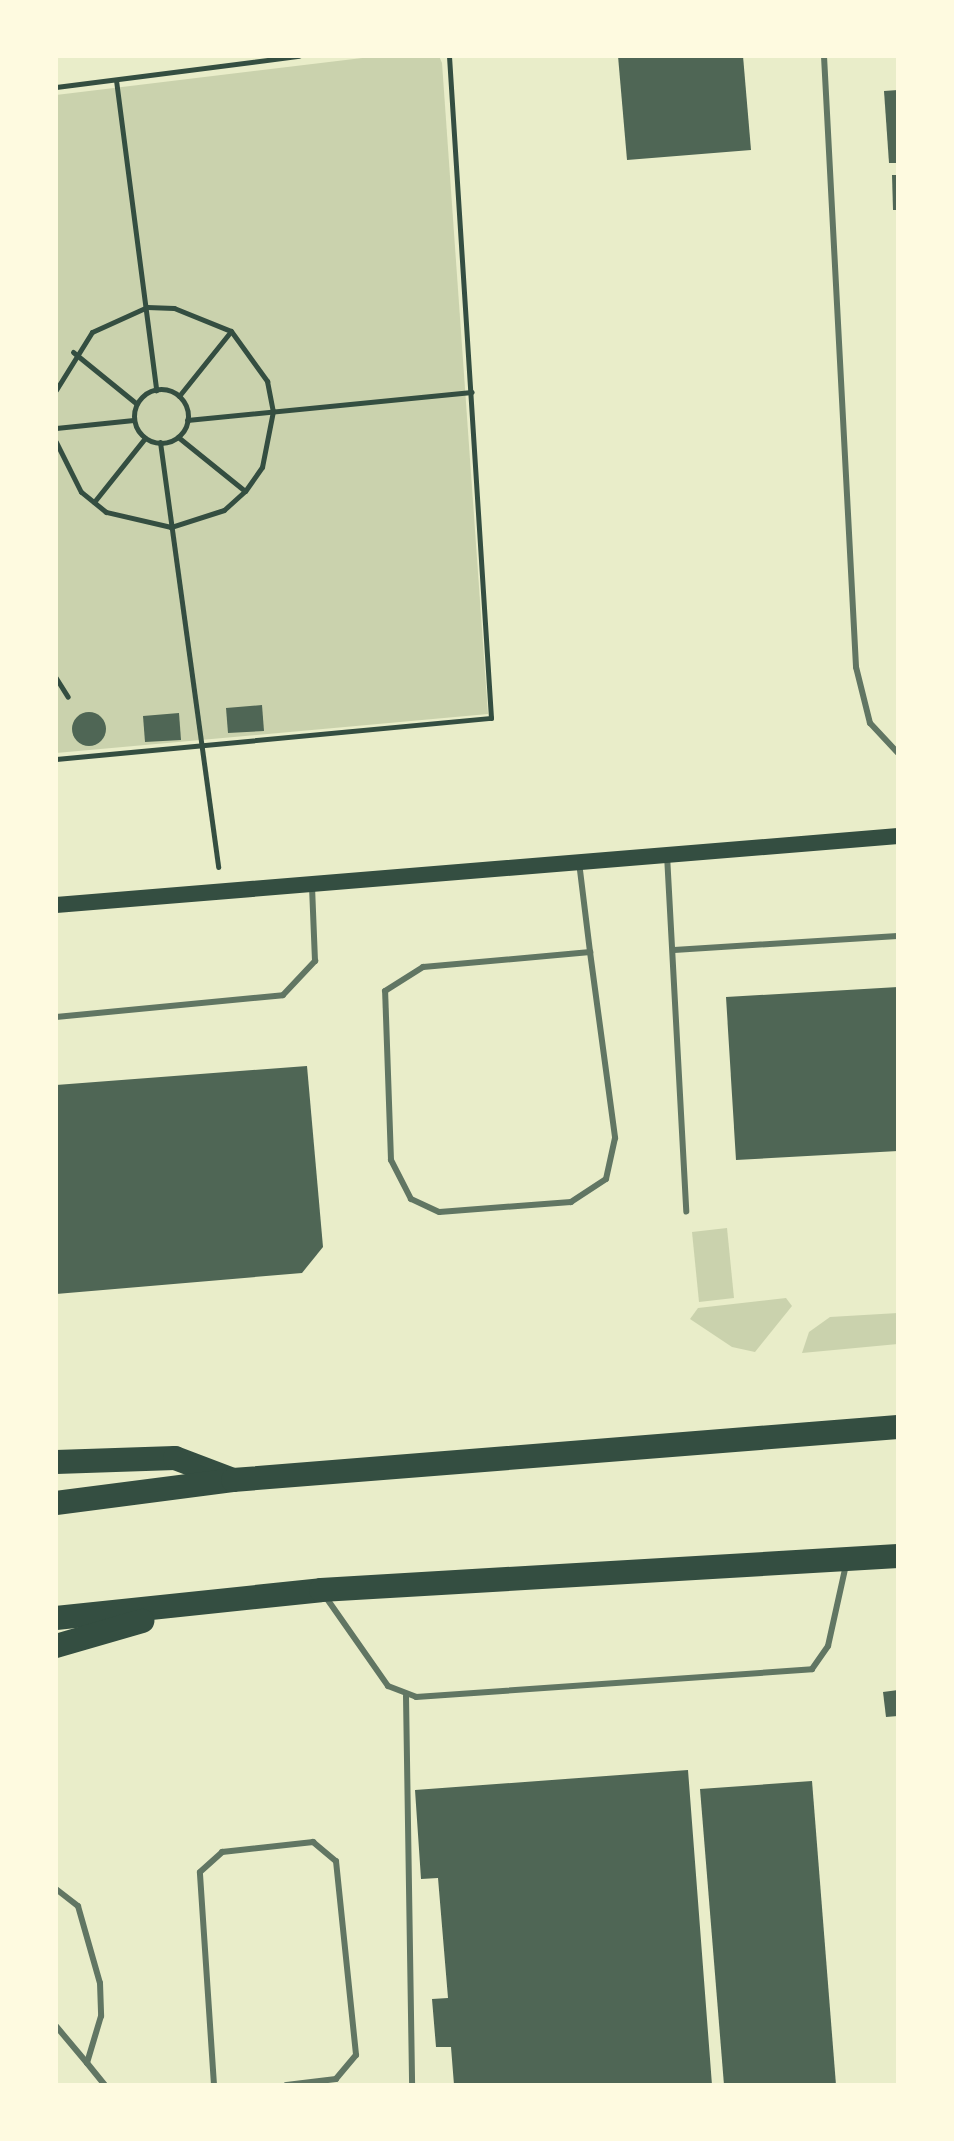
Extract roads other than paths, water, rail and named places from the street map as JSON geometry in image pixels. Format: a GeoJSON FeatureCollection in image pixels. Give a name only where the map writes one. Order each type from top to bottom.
{"type":"FeatureCollection","features":[{"type":"Feature","properties":{"kind":"highway"},"geometry":{"type":"LineString","coordinates":[[56,1503],[233,1480],[898,1427]]}},
{"type":"Feature","properties":{"kind":"highway"},"geometry":{"type":"LineString","coordinates":[[56,1462],[175,1458],[233,1480]]}},
{"type":"Feature","properties":{"kind":"highway"},"geometry":{"type":"LineString","coordinates":[[56,1618],[321,1590],[847,1560],[893,1560]]}},
{"type":"Feature","properties":{"kind":"highway"},"geometry":{"type":"LineString","coordinates":[[56,1646],[202,1604]]}},
{"type":"Feature","properties":{"kind":"main road"},"geometry":{"type":"LineString","coordinates":[[56,905],[898,836]]}},
{"type":"Feature","properties":{"kind":"lane"},"geometry":{"type":"LineString","coordinates":[[824,56],[859,696],[870,723],[898,753]]}},
{"type":"Feature","properties":{"kind":"lane"},"geometry":{"type":"LineString","coordinates":[[667,855],[686,1211]]}},
{"type":"Feature","properties":{"kind":"lane"},"geometry":{"type":"LineString","coordinates":[[579,862],[615,1138],[606,1179],[571,1202],[439,1212],[411,1199],[391,1160],[385,991],[423,967],[590,952]]}},
{"type":"Feature","properties":{"kind":"lane"},"geometry":{"type":"LineString","coordinates":[[56,1017],[283,995],[315,961],[312,884]]}},
{"type":"Feature","properties":{"kind":"lane"},"geometry":{"type":"LineString","coordinates":[[674,950],[898,936]]}},
{"type":"Feature","properties":{"kind":"lane"},"geometry":{"type":"LineString","coordinates":[[321,1590],[388,1686],[406,1696],[812,1669],[828,1646],[847,1560]]}},
{"type":"Feature","properties":{"kind":"lane"},"geometry":{"type":"LineString","coordinates":[[406,1696],[412,2085]]}},
{"type":"Feature","properties":{"kind":"lane"},"geometry":{"type":"LineString","coordinates":[[214,2085],[200,1872],[222,1852],[313,1842],[336,1861],[356,2055],[336,2079],[286,2085]]}},
{"type":"Feature","properties":{"kind":"lane"},"geometry":{"type":"LineString","coordinates":[[56,1889],[78,1906],[100,1983],[101,2016],[87,2063]]}},
{"type":"Feature","properties":{"kind":"lane"},"geometry":{"type":"LineString","coordinates":[[56,2026],[105,2085]]}}]}
